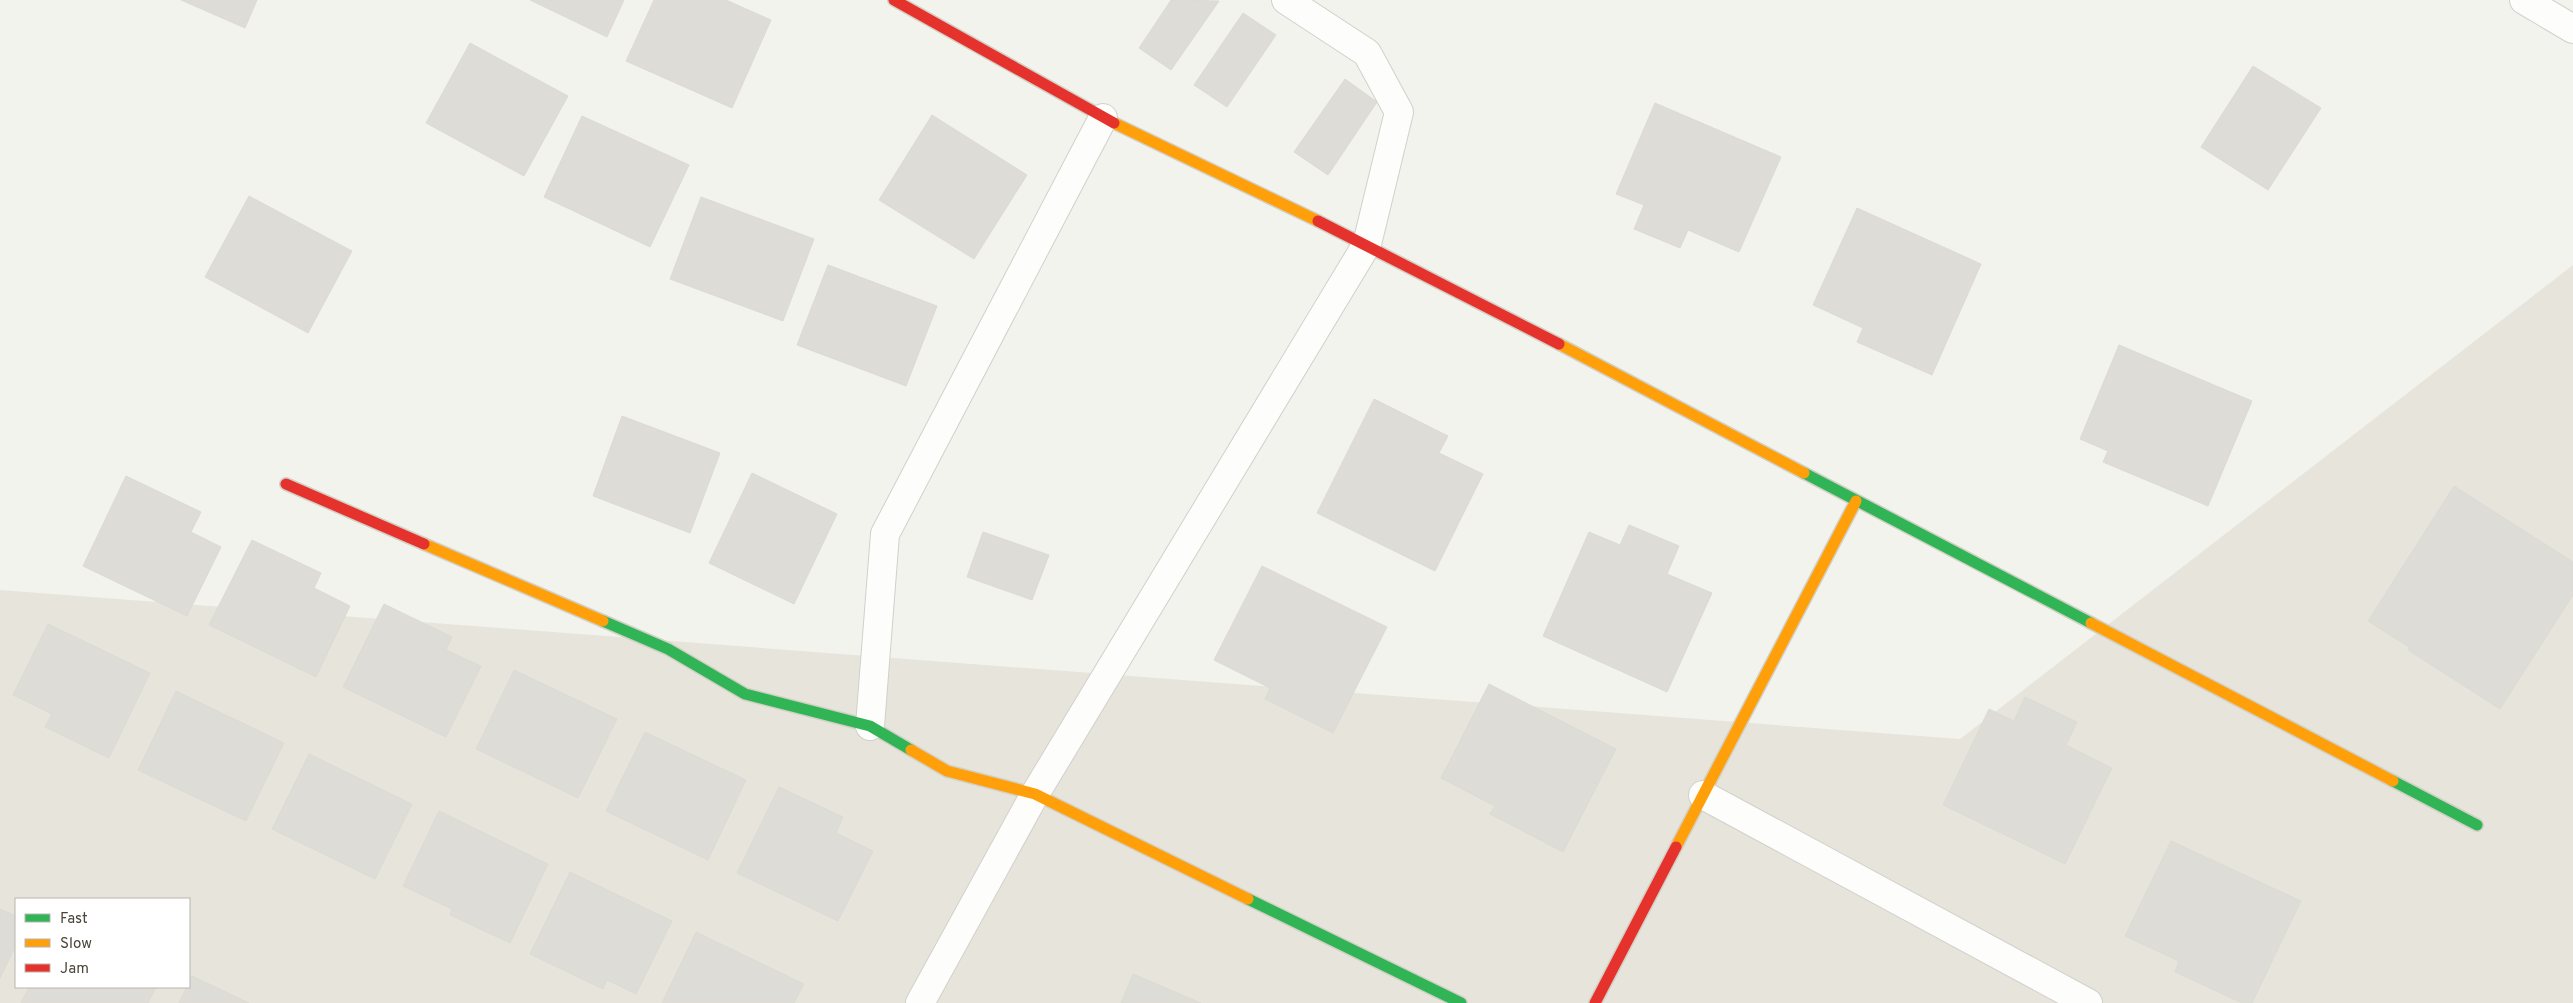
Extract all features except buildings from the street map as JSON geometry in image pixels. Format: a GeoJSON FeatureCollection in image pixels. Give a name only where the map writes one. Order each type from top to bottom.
{"type":"FeatureCollection","features":[{"type":"Feature","properties":{"kind":"street"},"geometry":{"type":"LineString","coordinates":[[894,0],[1103,118],[1366,244],[2477,825]]}},
{"type":"Feature","properties":{"kind":"street"},"geometry":{"type":"LineString","coordinates":[[920,1003],[1035,794],[1366,244],[1399,112],[1367,53],[1286,0]]}},
{"type":"Feature","properties":{"kind":"street"},"geometry":{"type":"LineString","coordinates":[[2534,2],[2573,29]]}},
{"type":"Feature","properties":{"kind":"street"},"geometry":{"type":"LineString","coordinates":[[870,726],[885,534],[1103,118]]}},
{"type":"Feature","properties":{"kind":"street"},"geometry":{"type":"LineString","coordinates":[[286,484],[668,649],[745,694],[870,726],[947,772],[1035,794],[1461,1003]]}},
{"type":"Feature","properties":{"kind":"street"},"geometry":{"type":"LineString","coordinates":[[1595,1003],[1856,501]]}},
{"type":"Feature","properties":{"kind":"street"},"geometry":{"type":"LineString","coordinates":[[1703,795],[2088,1003]]}},
{"type":"Feature","properties":{"kind":"shaded area"},"geometry":{"type":"Polygon","coordinates":[[[2573,265],[2573,1003],[0,1003],[0,590],[1960,739],[2573,265]]]}},
{"type":"Feature","properties":{"kind":"traffic: fast"},"geometry":{"type":"LineString","coordinates":[[1804,473],[2091,623]]}},
{"type":"Feature","properties":{"kind":"traffic: fast"},"geometry":{"type":"LineString","coordinates":[[603,621],[668,649],[745,694],[870,726],[911,750]]}},
{"type":"Feature","properties":{"kind":"traffic: fast"},"geometry":{"type":"LineString","coordinates":[[2393,781],[2477,825]]}},
{"type":"Feature","properties":{"kind":"traffic: fast"},"geometry":{"type":"LineString","coordinates":[[1248,899],[1461,1003]]}},
{"type":"Feature","properties":{"kind":"traffic: slow"},"geometry":{"type":"LineString","coordinates":[[1114,123],[1318,221]]}},
{"type":"Feature","properties":{"kind":"traffic: slow"},"geometry":{"type":"LineString","coordinates":[[1559,344],[1804,473]]}},
{"type":"Feature","properties":{"kind":"traffic: slow"},"geometry":{"type":"LineString","coordinates":[[1676,847],[1856,501]]}},
{"type":"Feature","properties":{"kind":"traffic: slow"},"geometry":{"type":"LineString","coordinates":[[424,544],[603,621]]}},
{"type":"Feature","properties":{"kind":"traffic: slow"},"geometry":{"type":"LineString","coordinates":[[2091,623],[2393,781]]}},
{"type":"Feature","properties":{"kind":"traffic: slow"},"geometry":{"type":"LineString","coordinates":[[911,750],[947,771],[1035,794],[1248,899]]}},
{"type":"Feature","properties":{"kind":"traffic: jam"},"geometry":{"type":"LineString","coordinates":[[894,0],[1114,123]]}},
{"type":"Feature","properties":{"kind":"traffic: jam"},"geometry":{"type":"LineString","coordinates":[[1318,221],[1559,344]]}},
{"type":"Feature","properties":{"kind":"traffic: jam"},"geometry":{"type":"LineString","coordinates":[[286,484],[424,544]]}},
{"type":"Feature","properties":{"kind":"traffic: jam"},"geometry":{"type":"LineString","coordinates":[[1595,1003],[1676,847]]}}]}
